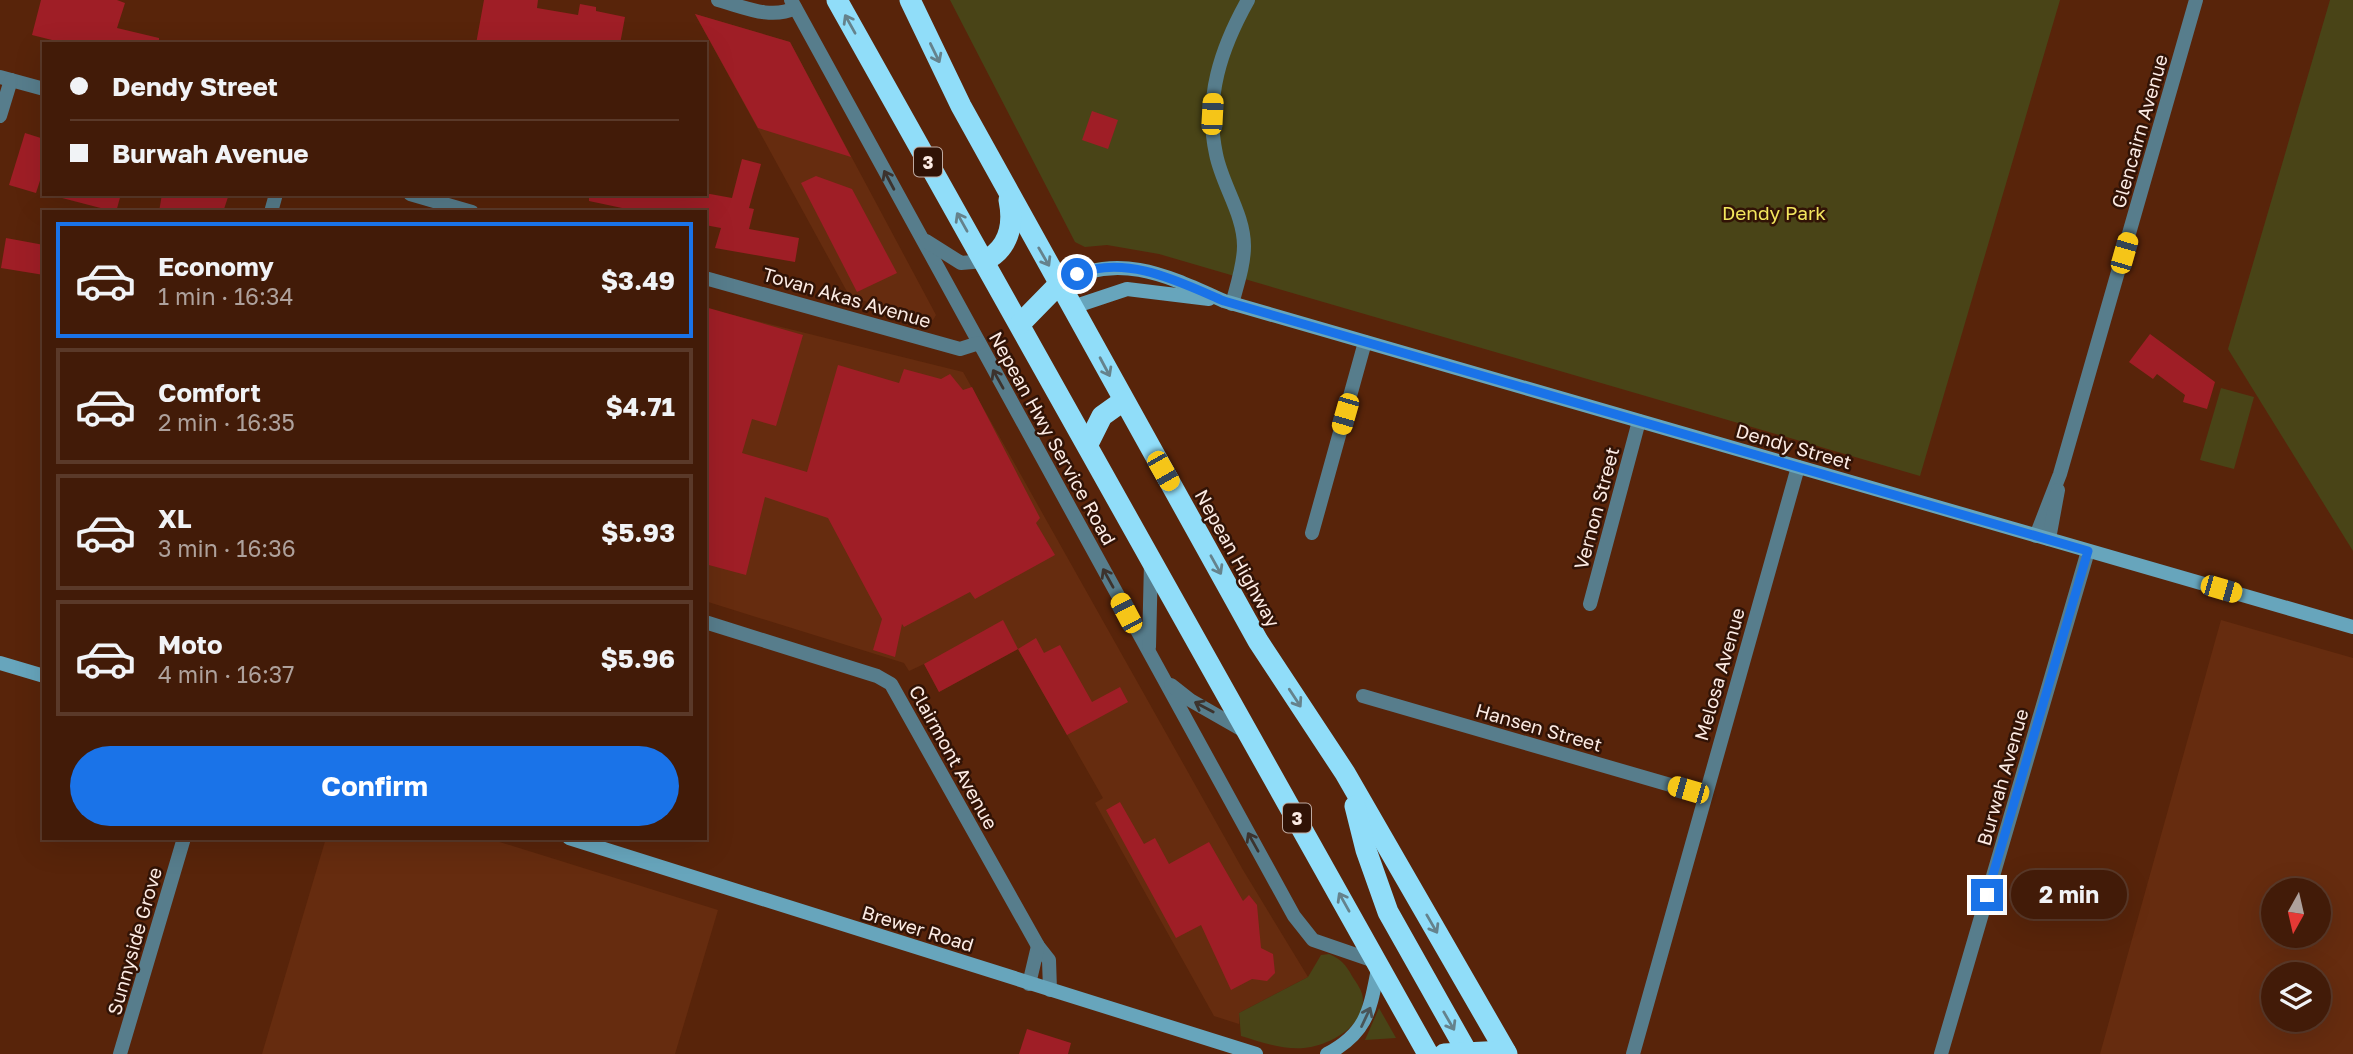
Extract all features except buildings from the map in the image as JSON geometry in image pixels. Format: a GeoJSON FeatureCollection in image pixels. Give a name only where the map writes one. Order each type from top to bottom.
{"type":"FeatureCollection","features":[{"type":"Feature","properties":{"kind":"highway","name":"3"},"geometry":{"type":"LineString","coordinates":[[837,0],[1428,1054]]}},
{"type":"Feature","properties":{"kind":"highway","name":"Nepean Highway"},"geometry":{"type":"LineString","coordinates":[[910,0],[961,106],[1258,641],[1348,781],[1506,1052]]}},
{"type":"Feature","properties":{"kind":"highway"},"geometry":{"type":"LineString","coordinates":[[984,261],[999,251],[1009,234],[1011,212],[1006,187]]}},
{"type":"Feature","properties":{"kind":"highway"},"geometry":{"type":"LineString","coordinates":[[1020,324],[1060,283]]}},
{"type":"Feature","properties":{"kind":"highway"},"geometry":{"type":"LineString","coordinates":[[1020,324],[1073,307]]}},
{"type":"Feature","properties":{"kind":"highway"},"geometry":{"type":"LineString","coordinates":[[1088,444],[1102,416],[1123,401]]}},
{"type":"Feature","properties":{"kind":"highway"},"geometry":{"type":"LineString","coordinates":[[1348,781],[1380,892],[1407,947],[1468,1053]]}},
{"type":"Feature","properties":{"kind":"highway"},"geometry":{"type":"LineString","coordinates":[[1378,963],[1407,947]]}},
{"type":"Feature","properties":{"kind":"highway"},"geometry":{"type":"LineString","coordinates":[[1444,1054],[1506,1052]]}},
{"type":"Feature","properties":{"kind":"street"},"geometry":{"type":"LineString","coordinates":[[719,0],[771,14],[784,14],[793,4]]}},
{"type":"Feature","properties":{"kind":"street"},"geometry":{"type":"LineString","coordinates":[[1228,302],[1244,246],[1236,212],[1216,156],[1212,103],[1224,46],[1248,0]]}},
{"type":"Feature","properties":{"kind":"street","name":"Glencairn Avenue"},"geometry":{"type":"LineString","coordinates":[[2043,538],[2196,0]]}},
{"type":"Feature","properties":{"kind":"street","name":"Nepean Hwy Service Road"},"geometry":{"type":"LineString","coordinates":[[793,4],[1305,932],[1315,941],[1378,963]]}},
{"type":"Feature","properties":{"kind":"street"},"geometry":{"type":"LineString","coordinates":[[0,116],[5,78],[42,88]]}},
{"type":"Feature","properties":{"kind":"street"},"geometry":{"type":"LineString","coordinates":[[417,196],[465,210]]}},
{"type":"Feature","properties":{"kind":"street","name":"Nepean Hwy Service Road"},"geometry":{"type":"LineString","coordinates":[[919,236],[953,260],[972,264],[984,261]]}},
{"type":"Feature","properties":{"kind":"street","name":"Dendy Street"},"geometry":{"type":"LineString","coordinates":[[1060,283],[1092,269],[1132,268],[1171,278],[1228,302],[2353,627]]}},
{"type":"Feature","properties":{"kind":"street","name":"Tovan Akas Avenue"},"geometry":{"type":"LineString","coordinates":[[707,279],[960,349],[979,343]]}},
{"type":"Feature","properties":{"kind":"street","name":"Dendy Street"},"geometry":{"type":"LineString","coordinates":[[1073,307],[1127,289],[1228,302]]}},
{"type":"Feature","properties":{"kind":"street"},"geometry":{"type":"LineString","coordinates":[[1312,533],[1365,342]]}},
{"type":"Feature","properties":{"kind":"street","name":"Vernon Street"},"geometry":{"type":"LineString","coordinates":[[1590,604],[1639,421]]}},
{"type":"Feature","properties":{"kind":"street","name":"Melosa Avenue"},"geometry":{"type":"LineString","coordinates":[[1633,1054],[1798,467]]}},
{"type":"Feature","properties":{"kind":"street","name":"Burwah Avenue"},"geometry":{"type":"LineString","coordinates":[[1941,1054],[2088,551]]}},
{"type":"Feature","properties":{"kind":"street","name":"Nepean Hwy Service Road"},"geometry":{"type":"LineString","coordinates":[[1150,557],[1147,624],[1152,659]]}},
{"type":"Feature","properties":{"kind":"street","name":"Clairmont Avenue"},"geometry":{"type":"LineString","coordinates":[[707,623],[877,676],[891,684],[1038,946],[1049,960],[1050,990]]}},
{"type":"Feature","properties":{"kind":"street"},"geometry":{"type":"LineString","coordinates":[[0,663],[42,675]]}},
{"type":"Feature","properties":{"kind":"street","name":"Nepean Hwy Service Road"},"geometry":{"type":"LineString","coordinates":[[1162,676],[1190,700],[1250,734]]}},
{"type":"Feature","properties":{"kind":"street","name":"Hansen Street"},"geometry":{"type":"LineString","coordinates":[[1363,696],[1705,795]]}},
{"type":"Feature","properties":{"kind":"street","name":"Sunnyside Grove"},"geometry":{"type":"LineString","coordinates":[[120,1054],[183,840]]}},
{"type":"Feature","properties":{"kind":"street","name":"Brewer Road"},"geometry":{"type":"LineString","coordinates":[[575,840],[1256,1054]]}},
{"type":"Feature","properties":{"kind":"street"},"geometry":{"type":"LineString","coordinates":[[1029,984],[1038,946]]}},
{"type":"Feature","properties":{"kind":"street"},"geometry":{"type":"LineString","coordinates":[[1327,1054],[1350,1040],[1364,1023],[1370,1009],[1378,963]]}},
{"type":"Feature","properties":{"kind":"shaded area"},"geometry":{"type":"Polygon","coordinates":[[[695,14],[790,42],[936,315],[933,320],[850,297],[695,14]]]}},
{"type":"Feature","properties":{"kind":"shaded area"},"geometry":{"type":"Polygon","coordinates":[[[707,308],[963,372],[1243,870],[1308,977],[1239,1013],[1239,1024],[1214,1016],[1095,803],[1103,798],[1018,649],[939,692],[924,664],[909,671],[904,663],[707,602],[707,308]]]}},
{"type":"Feature","properties":{"kind":"shaded area"},"geometry":{"type":"Polygon","coordinates":[[[2221,620],[2353,658],[2353,1054],[2100,1054],[2221,620]]]}},
{"type":"Feature","properties":{"kind":"shaded area"},"geometry":{"type":"Polygon","coordinates":[[[325,840],[493,840],[718,910],[675,1054],[262,1054],[325,840]]]}},
{"type":"Feature","properties":{"kind":"green space","name":"Dendy Park"},"geometry":{"type":"Polygon","coordinates":[[[950,0],[2060,0],[1920,476],[1159,254],[1107,245],[1085,247],[1075,242],[950,0]]]}},
{"type":"Feature","properties":{"kind":"green space"},"geometry":{"type":"Polygon","coordinates":[[[2330,0],[2353,0],[2353,551],[2228,349],[2330,0]]]}},
{"type":"Feature","properties":{"kind":"green space"},"geometry":{"type":"Polygon","coordinates":[[[2221,388],[2254,397],[2234,469],[2200,460],[2221,388]]]}},
{"type":"Feature","properties":{"kind":"green space"},"geometry":{"type":"Polygon","coordinates":[[[1329,954],[1345,966],[1362,994],[1361,1010],[1350,1027],[1323,1044],[1304,1048],[1280,1047],[1241,1036],[1239,1013],[1308,977],[1321,955],[1329,954]]]}},
{"type":"Feature","properties":{"kind":"green space"},"geometry":{"type":"Polygon","coordinates":[[[1379,1008],[1396,1038],[1365,1040],[1379,1008]]]}},
{"type":"Feature","properties":{"kind":"route"},"geometry":{"type":"LineString","coordinates":[[1077,274],[1112,267],[1132,268],[1166,276],[1224,301],[2088,551],[1987,895]]}}]}
